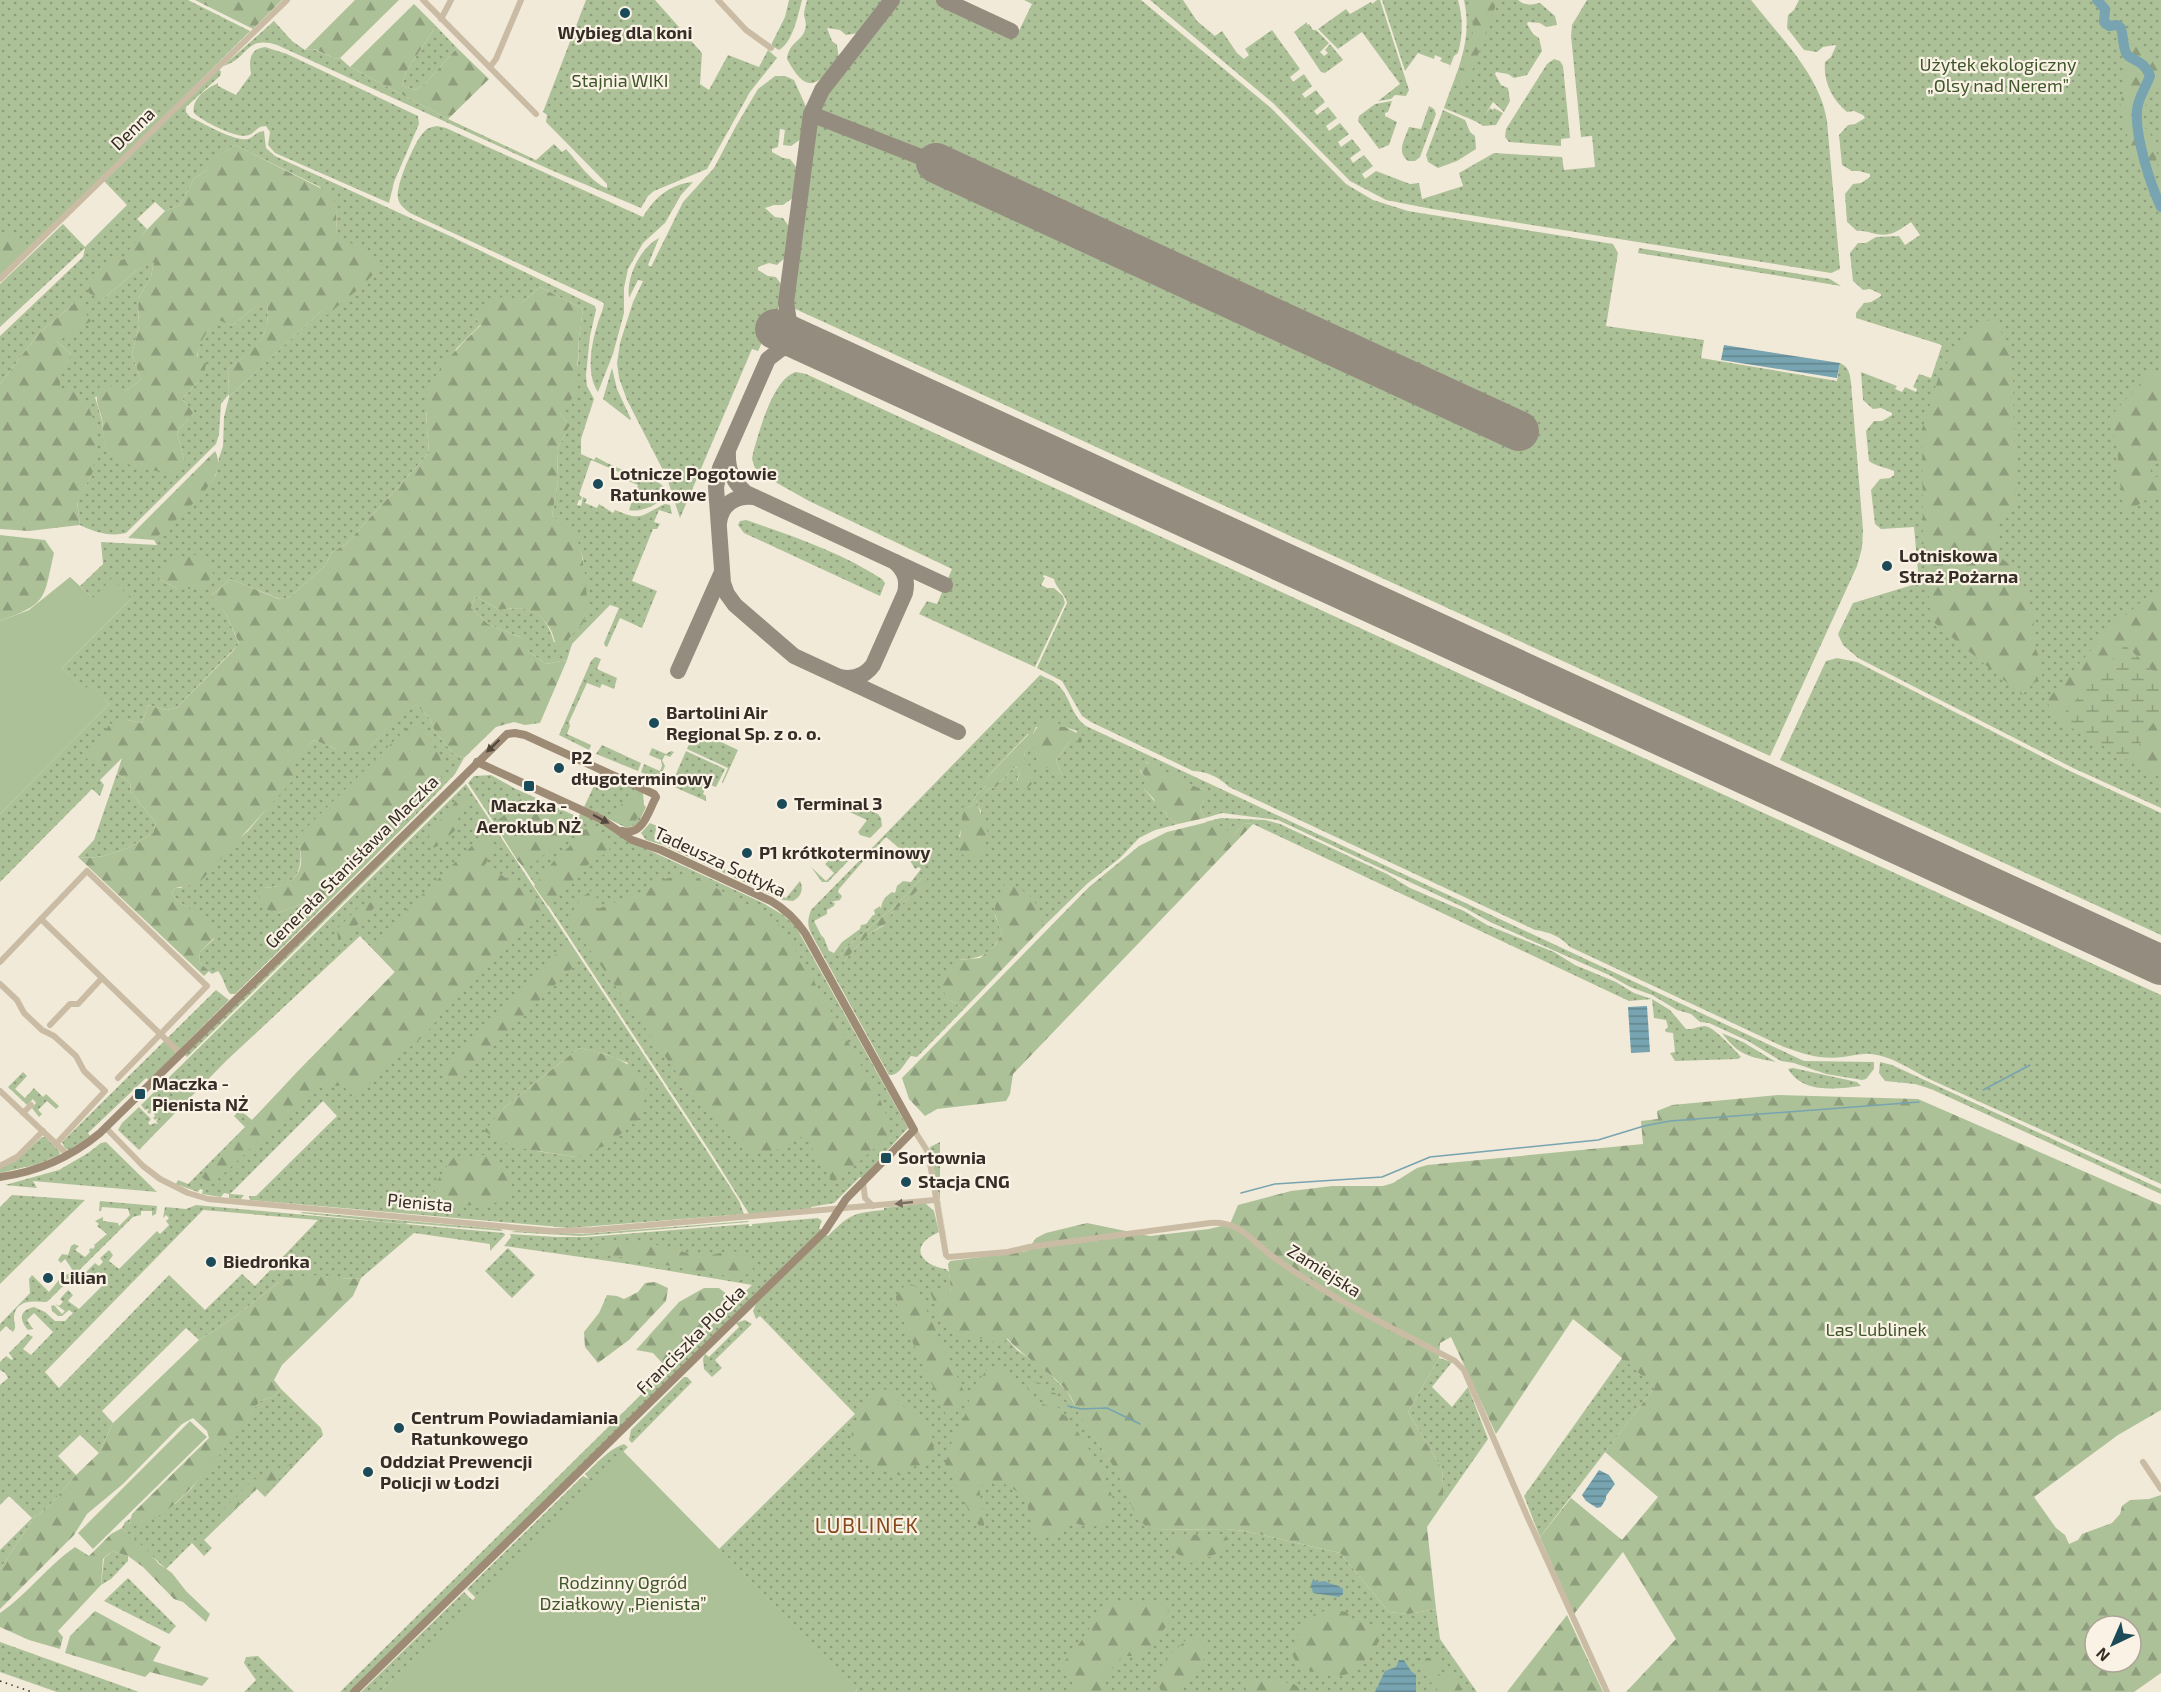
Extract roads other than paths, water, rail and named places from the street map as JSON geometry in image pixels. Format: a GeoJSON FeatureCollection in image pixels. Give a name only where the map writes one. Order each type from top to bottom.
{"type":"FeatureCollection","features":[{"type":"Feature","properties":{"kind":"street","name":"Denna"},"geometry":{"type":"LineString","coordinates":[[0,279],[287,0]]}},
{"type":"Feature","properties":{"kind":"street"},"geometry":{"type":"LineString","coordinates":[[423,0],[536,114]]}},
{"type":"Feature","properties":{"kind":"street"},"geometry":{"type":"LineString","coordinates":[[441,19],[451,0]]}},
{"type":"Feature","properties":{"kind":"street"},"geometry":{"type":"LineString","coordinates":[[490,68],[521,0]]}},
{"type":"Feature","properties":{"kind":"street"},"geometry":{"type":"LineString","coordinates":[[718,0],[746,30],[771,48]]}},
{"type":"Feature","properties":{"kind":"street","name":"Generała Stanisława Maczka"},"geometry":{"type":"LineString","coordinates":[[106,1128],[503,736],[520,733],[656,795],[639,829]]}},
{"type":"Feature","properties":{"kind":"street","name":"Tadeusza Sołtyka"},"geometry":{"type":"LineString","coordinates":[[477,762],[601,819],[632,840],[648,845],[771,901],[790,915],[805,933],[914,1130]]}},
{"type":"Feature","properties":{"kind":"street"},"geometry":{"type":"LineString","coordinates":[[621,831],[639,829],[641,839],[648,845]]}},
{"type":"Feature","properties":{"kind":"street"},"geometry":{"type":"LineString","coordinates":[[0,962],[87,871],[207,986],[118,1078]]}},
{"type":"Feature","properties":{"kind":"street"},"geometry":{"type":"LineString","coordinates":[[41,919],[181,1054]]}},
{"type":"Feature","properties":{"kind":"street"},"geometry":{"type":"LineString","coordinates":[[51,1025],[70,1004],[78,1004],[102,978]]}},
{"type":"Feature","properties":{"kind":"street"},"geometry":{"type":"LineString","coordinates":[[0,984],[17,1000],[24,1013],[76,1056],[84,1071],[105,1091],[56,1144]]}},
{"type":"Feature","properties":{"kind":"street"},"geometry":{"type":"LineString","coordinates":[[0,1091],[68,1155]]}},
{"type":"Feature","properties":{"kind":"street"},"geometry":{"type":"LineString","coordinates":[[23,1113],[31,1104]]}},
{"type":"Feature","properties":{"kind":"street"},"geometry":{"type":"LineString","coordinates":[[0,1177],[34,1170],[68,1155],[106,1128]]}},
{"type":"Feature","properties":{"kind":"street","name":"Pienista"},"geometry":{"type":"LineString","coordinates":[[106,1128],[143,1166],[160,1179],[188,1193],[226,1201],[562,1232],[935,1200]]}},
{"type":"Feature","properties":{"kind":"street","name":"Franciszka Plocka"},"geometry":{"type":"LineString","coordinates":[[354,1692],[830,1226],[839,1210],[863,1182],[914,1130]]}},
{"type":"Feature","properties":{"kind":"street","name":"Zamiejska"},"geometry":{"type":"LineString","coordinates":[[914,1130],[928,1152],[935,1200],[948,1257],[1008,1252],[1029,1247],[1226,1223],[1234,1226],[1270,1255],[1316,1286],[1455,1361],[1464,1370],[1607,1692]]}},
{"type":"Feature","properties":{"kind":"street"},"geometry":{"type":"LineString","coordinates":[[0,1166],[17,1157],[42,1131]]}},
{"type":"Feature","properties":{"kind":"street"},"geometry":{"type":"LineString","coordinates":[[863,1182],[865,1198],[874,1206]]}},
{"type":"Feature","properties":{"kind":"street"},"geometry":{"type":"LineString","coordinates":[[2142,1462],[2161,1489]]}},
{"type":"Feature","properties":{"kind":"water"},"geometry":{"type":"Polygon","coordinates":[[[1724,345],[1840,363],[1837,378],[1721,360],[1724,345]]]}},
{"type":"Feature","properties":{"kind":"water"},"geometry":{"type":"Polygon","coordinates":[[[1647,1006],[1650,1052],[1631,1053],[1628,1007],[1647,1006]]]}},
{"type":"Feature","properties":{"kind":"water"},"geometry":{"type":"Polygon","coordinates":[[[1599,1470],[1609,1475],[1615,1484],[1601,1507],[1597,1508],[1586,1501],[1582,1495],[1599,1470]]]}},
{"type":"Feature","properties":{"kind":"water"},"geometry":{"type":"Polygon","coordinates":[[[1313,1579],[1317,1582],[1325,1581],[1339,1586],[1343,1589],[1343,1594],[1339,1597],[1313,1593],[1311,1585],[1313,1579]]]}},
{"type":"Feature","properties":{"kind":"water"},"geometry":{"type":"Polygon","coordinates":[[[1399,1660],[1404,1660],[1416,1675],[1416,1692],[1375,1692],[1385,1671],[1396,1667],[1399,1660]]]}},
{"type":"Feature","properties":{"kind":"waterway"},"geometry":{"type":"LineString","coordinates":[[2097,0],[2105,9],[2104,22],[2109,26],[2117,25],[2121,28],[2126,53],[2141,63],[2150,76],[2138,102],[2138,133],[2152,186],[2161,207]]}},
{"type":"Feature","properties":{"kind":"waterway"},"geometry":{"type":"LineString","coordinates":[[1983,1090],[2030,1065]]}},
{"type":"Feature","properties":{"kind":"waterway"},"geometry":{"type":"LineString","coordinates":[[1241,1193],[1275,1184],[1382,1177],[1430,1157],[1598,1140],[1670,1121],[1919,1102]]}},
{"type":"Feature","properties":{"kind":"waterway"},"geometry":{"type":"LineString","coordinates":[[1068,1406],[1081,1409],[1107,1408],[1140,1424]]}},
{"type":"Feature","properties":{"kind":"railway"},"geometry":{"type":"LineString","coordinates":[[0,1681],[32,1692]]}},
{"type":"Feature","properties":{"kind":"place","name":"Wybieg dla koni"},"geometry":{"type":"Point","coordinates":[625,13]}},
{"type":"Feature","properties":{"kind":"place","name":"Lotnicze Pogotowie Ratunkowe"},"geometry":{"type":"Point","coordinates":[598,484]}},
{"type":"Feature","properties":{"kind":"place","name":"Lotniskowa Straż Pożarna"},"geometry":{"type":"Point","coordinates":[1887,566]}},
{"type":"Feature","properties":{"kind":"place","name":"Bartolini Air Regional Sp. z o. o."},"geometry":{"type":"Point","coordinates":[654,723]}},
{"type":"Feature","properties":{"kind":"place","name":"P2 długoterminowy"},"geometry":{"type":"Point","coordinates":[559,768]}},
{"type":"Feature","properties":{"kind":"place","name":"Maczka - Aeroklub NŻ"},"geometry":{"type":"Point","coordinates":[529,786]}},
{"type":"Feature","properties":{"kind":"place","name":"Terminal 3"},"geometry":{"type":"Point","coordinates":[782,804]}},
{"type":"Feature","properties":{"kind":"place","name":"P1 krótkoterminowy"},"geometry":{"type":"Point","coordinates":[747,853]}},
{"type":"Feature","properties":{"kind":"place","name":"Maczka - Pienista NŻ"},"geometry":{"type":"Point","coordinates":[140,1094]}},
{"type":"Feature","properties":{"kind":"place","name":"Sortownia"},"geometry":{"type":"Point","coordinates":[886,1158]}},
{"type":"Feature","properties":{"kind":"place","name":"Stacja CNG"},"geometry":{"type":"Point","coordinates":[906,1182]}},
{"type":"Feature","properties":{"kind":"place","name":"Biedronka"},"geometry":{"type":"Point","coordinates":[211,1262]}},
{"type":"Feature","properties":{"kind":"place","name":"Lilian"},"geometry":{"type":"Point","coordinates":[48,1278]}},
{"type":"Feature","properties":{"kind":"place","name":"Centrum Powiadamiania Ratunkowego"},"geometry":{"type":"Point","coordinates":[399,1428]}},
{"type":"Feature","properties":{"kind":"place","name":"Oddział Prewencji Policji w Łodzi"},"geometry":{"type":"Point","coordinates":[368,1472]}},
{"type":"Feature","properties":{"kind":"district","name":"LUBLINEK"},"geometry":{"type":"Point","coordinates":[867,1526]}},
{"type":"Feature","properties":{"kind":"park label","name":"Użytek ekologiczny „Olsy nad Nerem”"},"geometry":{"type":"Point","coordinates":[1998,76]}},
{"type":"Feature","properties":{"kind":"park label","name":"Stajnia WIKI"},"geometry":{"type":"Point","coordinates":[620,81]}},
{"type":"Feature","properties":{"kind":"park label","name":"Las Lublinek"},"geometry":{"type":"Point","coordinates":[1876,1330]}},
{"type":"Feature","properties":{"kind":"park label","name":"Rodzinny Ogród Działkowy „Pienista”"},"geometry":{"type":"Point","coordinates":[623,1593]}}]}
